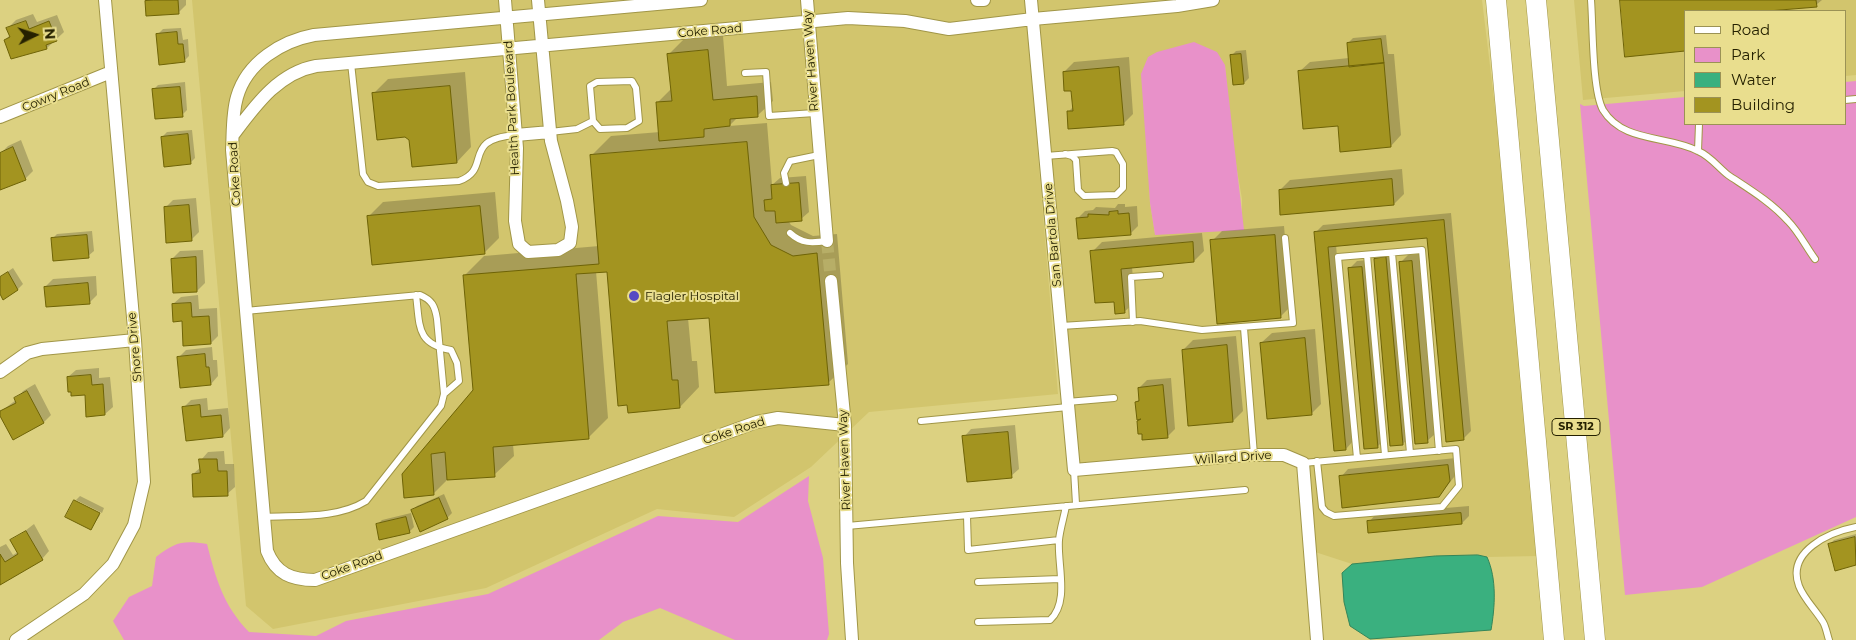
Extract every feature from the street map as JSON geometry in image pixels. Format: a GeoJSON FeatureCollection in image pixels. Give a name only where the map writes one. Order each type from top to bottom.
{"type":"FeatureCollection","features":[{"type":"Feature","properties":{"kind":"main road","name":"SR 312"},"geometry":{"type":"LineString","coordinates":[[1496,0],[1554,640]]}},
{"type":"Feature","properties":{"kind":"main road","name":"SR 312"},"geometry":{"type":"LineString","coordinates":[[1536,0],[1595,640]]}},
{"type":"Feature","properties":{"kind":"street","name":"Shore Drive"},"geometry":{"type":"LineString","coordinates":[[16,640],[84,594],[114,564],[134,525],[144,482],[135,340],[105,0]]}},
{"type":"Feature","properties":{"kind":"street","name":"Health Park Boulevard"},"geometry":{"type":"LineString","coordinates":[[505,0],[516,135],[515,221],[520,244],[528,252],[558,250],[570,242],[572,227],[550,132],[538,0]]}},
{"type":"Feature","properties":{"kind":"street","name":"Coke Road"},"geometry":{"type":"LineString","coordinates":[[701,0],[314,34],[283,44],[270,52],[244,82],[237,96],[233,135],[245,311],[267,551],[278,569],[296,579],[315,580],[757,422],[778,418],[845,424]]}},
{"type":"Feature","properties":{"kind":"street","name":"River Haven Way"},"geometry":{"type":"LineString","coordinates":[[807,0],[827,241]]}},
{"type":"Feature","properties":{"kind":"street"},"geometry":{"type":"LineString","coordinates":[[977,0],[984,0]]}},
{"type":"Feature","properties":{"kind":"street","name":"San Bartola Drive"},"geometry":{"type":"LineString","coordinates":[[1031,0],[1074,470]]}},
{"type":"Feature","properties":{"kind":"street","name":"Coke Road"},"geometry":{"type":"LineString","coordinates":[[233,135],[257,103],[283,79],[308,68],[808,22],[877,18],[949,30],[1033,19],[1177,6],[1213,0]]}},
{"type":"Feature","properties":{"kind":"street","name":"Cowry Road"},"geometry":{"type":"LineString","coordinates":[[0,117],[111,72]]}},
{"type":"Feature","properties":{"kind":"street"},"geometry":{"type":"LineString","coordinates":[[516,135],[550,132]]}},
{"type":"Feature","properties":{"kind":"street","name":"River Haven Way"},"geometry":{"type":"LineString","coordinates":[[831,281],[845,424],[852,640]]}},
{"type":"Feature","properties":{"kind":"street"},"geometry":{"type":"LineString","coordinates":[[0,372],[27,353],[42,349],[135,340]]}},
{"type":"Feature","properties":{"kind":"street","name":"Willard Drive"},"geometry":{"type":"LineString","coordinates":[[1074,470],[1254,455],[1284,455],[1303,462]]}},
{"type":"Feature","properties":{"kind":"street"},"geometry":{"type":"LineString","coordinates":[[1303,462],[1317,640]]}},
{"type":"Feature","properties":{"kind":"lane"},"geometry":{"type":"LineString","coordinates":[[1591,0],[1597,82],[1602,107],[1612,122],[1634,134],[1698,151],[1761,197],[1789,222],[1814,259]]}},
{"type":"Feature","properties":{"kind":"lane"},"geometry":{"type":"LineString","coordinates":[[350,64],[363,174],[368,182],[378,186],[459,181],[468,178],[474,171],[480,149],[486,141],[499,136],[516,135]]}},
{"type":"Feature","properties":{"kind":"lane"},"geometry":{"type":"LineString","coordinates":[[745,73],[766,72],[769,116],[816,113]]}},
{"type":"Feature","properties":{"kind":"lane"},"geometry":{"type":"LineString","coordinates":[[632,81],[636,88],[640,120],[627,128],[600,129],[593,121],[590,86],[597,82],[632,81]]}},
{"type":"Feature","properties":{"kind":"lane"},"geometry":{"type":"LineString","coordinates":[[550,132],[578,129],[593,121]]}},
{"type":"Feature","properties":{"kind":"lane"},"geometry":{"type":"LineString","coordinates":[[1698,151],[1699,125]]}},
{"type":"Feature","properties":{"kind":"lane"},"geometry":{"type":"LineString","coordinates":[[1046,156],[1065,154],[1112,151],[1120,154],[1125,181],[1121,192],[1108,196],[1084,196],[1078,190],[1076,160],[1072,156],[1065,154]]}},
{"type":"Feature","properties":{"kind":"lane"},"geometry":{"type":"LineString","coordinates":[[786,183],[784,173],[790,161],[819,155]]}},
{"type":"Feature","properties":{"kind":"lane"},"geometry":{"type":"LineString","coordinates":[[790,233],[798,241],[809,244],[827,241]]}},
{"type":"Feature","properties":{"kind":"lane"},"geometry":{"type":"LineString","coordinates":[[1061,326],[1133,322],[1202,330],[1293,323],[1285,238]]}},
{"type":"Feature","properties":{"kind":"lane"},"geometry":{"type":"LineString","coordinates":[[1357,458],[1338,257],[1422,250],[1439,451]]}},
{"type":"Feature","properties":{"kind":"lane"},"geometry":{"type":"LineString","coordinates":[[1392,253],[1410,453]]}},
{"type":"Feature","properties":{"kind":"lane"},"geometry":{"type":"LineString","coordinates":[[1366,255],[1385,455]]}},
{"type":"Feature","properties":{"kind":"lane"},"geometry":{"type":"LineString","coordinates":[[1133,322],[1131,277],[1160,275]]}},
{"type":"Feature","properties":{"kind":"lane"},"geometry":{"type":"LineString","coordinates":[[245,311],[416,295],[430,299],[436,309],[440,348],[444,394],[441,406],[366,500],[358,506],[336,512],[264,517]]}},
{"type":"Feature","properties":{"kind":"lane"},"geometry":{"type":"LineString","coordinates":[[416,295],[422,334],[429,344],[451,350],[455,355],[459,381],[444,394]]}},
{"type":"Feature","properties":{"kind":"lane"},"geometry":{"type":"LineString","coordinates":[[1244,328],[1254,455]]}},
{"type":"Feature","properties":{"kind":"lane"},"geometry":{"type":"LineString","coordinates":[[921,421],[1068,405],[1114,398]]}},
{"type":"Feature","properties":{"kind":"lane"},"geometry":{"type":"LineString","coordinates":[[1303,462],[1456,449],[1459,486],[1442,507],[1334,516],[1326,512],[1319,498],[1317,461]]}},
{"type":"Feature","properties":{"kind":"lane"},"geometry":{"type":"LineString","coordinates":[[1074,470],[1076,504]]}},
{"type":"Feature","properties":{"kind":"lane"},"geometry":{"type":"LineString","coordinates":[[847,526],[967,516],[1076,504],[1122,503],[1245,490]]}},
{"type":"Feature","properties":{"kind":"lane"},"geometry":{"type":"LineString","coordinates":[[978,622],[1050,620],[1056,615],[1061,602],[1059,540],[1066,506]]}},
{"type":"Feature","properties":{"kind":"lane"},"geometry":{"type":"LineString","coordinates":[[967,516],[968,550],[1059,540]]}},
{"type":"Feature","properties":{"kind":"lane"},"geometry":{"type":"LineString","coordinates":[[1829,640],[1823,623],[1798,584],[1797,567],[1806,549],[1826,535],[1856,526]]}},
{"type":"Feature","properties":{"kind":"lane"},"geometry":{"type":"LineString","coordinates":[[978,582],[1060,579]]}},
{"type":"Feature","properties":{"kind":"shaded area","name":"Flagler Hospital"},"geometry":{"type":"Polygon","coordinates":[[[192,0],[1025,0],[1058,394],[869,412],[811,467],[734,517],[657,509],[486,588],[273,629],[246,606],[192,0]]]}},
{"type":"Feature","properties":{"kind":"shaded area"},"geometry":{"type":"Polygon","coordinates":[[[1032,0],[1482,0],[1507,206],[1538,556],[1487,557],[1478,555],[1352,564],[1309,550],[1299,458],[1080,476],[1032,0]],[[1225,65],[1148,156],[1150,203],[1155,234],[1242,223],[1242,199],[1231,135],[1225,65]]]}},
{"type":"Feature","properties":{"kind":"shaded area"},"geometry":{"type":"Polygon","coordinates":[[[1574,0],[1856,0],[1856,75],[1846,76],[1846,10],[1684,10],[1684,91],[1583,100],[1574,0]]]}},
{"type":"Feature","properties":{"kind":"green space"},"geometry":{"type":"Polygon","coordinates":[[[1194,42],[1217,52],[1225,65],[1244,230],[1155,235],[1150,203],[1141,74],[1148,57],[1157,52],[1194,42]]]}},
{"type":"Feature","properties":{"kind":"green space"},"geometry":{"type":"Polygon","coordinates":[[[1856,81],[1856,517],[1702,587],[1625,595],[1580,104],[1584,106],[1684,97],[1684,125],[1846,125],[1846,82],[1856,81]]]}},
{"type":"Feature","properties":{"kind":"green space"},"geometry":{"type":"Polygon","coordinates":[[[809,476],[808,501],[823,558],[829,634],[827,640],[735,640],[660,608],[623,622],[599,640],[124,640],[113,621],[129,597],[152,586],[156,557],[180,543],[207,544],[214,569],[227,602],[249,632],[316,636],[346,621],[488,594],[658,516],[738,522],[809,476]]]}},
{"type":"Feature","properties":{"kind":"water"},"geometry":{"type":"Polygon","coordinates":[[[1478,555],[1487,557],[1494,584],[1491,630],[1370,639],[1350,626],[1344,602],[1342,573],[1352,564],[1435,556],[1478,555]]]}},
{"type":"Feature","properties":{"kind":"building"},"geometry":{"type":"Polygon","coordinates":[[[178,0],[179,14],[146,16],[145,1],[178,0]]]}},
{"type":"Feature","properties":{"kind":"building"},"geometry":{"type":"Polygon","coordinates":[[[1620,0],[1816,0],[1817,7],[1780,10],[1684,10],[1684,51],[1625,57],[1620,0]]]}},
{"type":"Feature","properties":{"kind":"building"},"geometry":{"type":"Polygon","coordinates":[[[26,21],[29,29],[49,21],[57,41],[46,45],[47,49],[11,59],[4,40],[10,37],[6,28],[26,21]]]}},
{"type":"Feature","properties":{"kind":"building"},"geometry":{"type":"Polygon","coordinates":[[[177,32],[178,44],[183,44],[185,62],[159,65],[156,34],[177,32]]]}},
{"type":"Feature","properties":{"kind":"building"},"geometry":{"type":"Polygon","coordinates":[[[1381,39],[1384,63],[1349,67],[1347,43],[1381,39]]]}},
{"type":"Feature","properties":{"kind":"building"},"geometry":{"type":"Polygon","coordinates":[[[708,50],[713,100],[757,96],[758,117],[730,119],[730,126],[704,129],[704,137],[659,141],[656,102],[672,101],[667,54],[708,50]]]}},
{"type":"Feature","properties":{"kind":"building"},"geometry":{"type":"Polygon","coordinates":[[[1241,54],[1244,84],[1233,85],[1230,55],[1241,54]]]}},
{"type":"Feature","properties":{"kind":"building"},"geometry":{"type":"Polygon","coordinates":[[[1384,63],[1391,147],[1340,152],[1338,126],[1303,129],[1298,71],[1384,63]]]}},
{"type":"Feature","properties":{"kind":"building"},"geometry":{"type":"Polygon","coordinates":[[[1119,67],[1124,125],[1068,129],[1067,111],[1073,111],[1071,91],[1064,91],[1063,72],[1119,67]]]}},
{"type":"Feature","properties":{"kind":"building"},"geometry":{"type":"Polygon","coordinates":[[[450,86],[457,163],[412,167],[409,140],[405,137],[377,140],[372,93],[450,86]]]}},
{"type":"Feature","properties":{"kind":"building"},"geometry":{"type":"Polygon","coordinates":[[[180,87],[183,117],[155,119],[152,89],[180,87]]]}},
{"type":"Feature","properties":{"kind":"building"},"geometry":{"type":"Polygon","coordinates":[[[188,134],[191,164],[164,167],[161,137],[188,134]]]}},
{"type":"Feature","properties":{"kind":"building"},"geometry":{"type":"Polygon","coordinates":[[[747,142],[754,217],[771,245],[793,256],[817,253],[829,385],[715,393],[709,318],[667,321],[672,380],[678,380],[680,408],[628,413],[627,405],[618,406],[607,272],[576,274],[589,439],[493,447],[495,477],[447,480],[445,452],[431,454],[434,495],[404,498],[402,474],[473,390],[463,275],[599,264],[590,155],[747,142]]]}},
{"type":"Feature","properties":{"kind":"building"},"geometry":{"type":"Polygon","coordinates":[[[13,147],[26,180],[0,190],[0,153],[13,147]]]}},
{"type":"Feature","properties":{"kind":"building"},"geometry":{"type":"Polygon","coordinates":[[[1392,179],[1394,205],[1280,215],[1279,190],[1392,179]]]}},
{"type":"Feature","properties":{"kind":"building"},"geometry":{"type":"Polygon","coordinates":[[[799,183],[802,221],[776,223],[775,211],[765,211],[764,200],[772,199],[771,185],[799,183]]]}},
{"type":"Feature","properties":{"kind":"building"},"geometry":{"type":"Polygon","coordinates":[[[189,205],[192,241],[166,243],[164,207],[189,205]]]}},
{"type":"Feature","properties":{"kind":"building"},"geometry":{"type":"Polygon","coordinates":[[[480,206],[485,254],[372,265],[367,216],[480,206]]]}},
{"type":"Feature","properties":{"kind":"building"},"geometry":{"type":"Polygon","coordinates":[[[1118,211],[1118,214],[1129,213],[1131,235],[1078,239],[1076,218],[1088,217],[1088,214],[1109,215],[1109,212],[1118,211]]]}},
{"type":"Feature","properties":{"kind":"building"},"geometry":{"type":"Polygon","coordinates":[[[1444,220],[1464,440],[1446,442],[1427,238],[1328,247],[1346,450],[1334,451],[1314,232],[1444,220]]]}},
{"type":"Feature","properties":{"kind":"building"},"geometry":{"type":"Polygon","coordinates":[[[87,235],[89,258],[53,261],[51,238],[87,235]]]}},
{"type":"Feature","properties":{"kind":"building"},"geometry":{"type":"Polygon","coordinates":[[[1275,235],[1281,318],[1217,324],[1210,240],[1275,235]]]}},
{"type":"Feature","properties":{"kind":"building"},"geometry":{"type":"Polygon","coordinates":[[[1193,242],[1194,262],[1121,269],[1125,313],[1115,314],[1114,302],[1095,303],[1090,251],[1193,242]]]}},
{"type":"Feature","properties":{"kind":"building"},"geometry":{"type":"Polygon","coordinates":[[[196,257],[197,292],[173,293],[171,259],[196,257]]]}},
{"type":"Feature","properties":{"kind":"building"},"geometry":{"type":"Polygon","coordinates":[[[1386,257],[1403,445],[1390,446],[1374,259],[1386,257]]]}},
{"type":"Feature","properties":{"kind":"building"},"geometry":{"type":"Polygon","coordinates":[[[1412,261],[1428,443],[1415,444],[1399,262],[1412,261]]]}},
{"type":"Feature","properties":{"kind":"building"},"geometry":{"type":"Polygon","coordinates":[[[1362,267],[1378,448],[1364,449],[1348,268],[1362,267]]]}},
{"type":"Feature","properties":{"kind":"building"},"geometry":{"type":"Polygon","coordinates":[[[8,272],[18,290],[3,300],[0,294],[0,277],[8,272]]]}},
{"type":"Feature","properties":{"kind":"building"},"geometry":{"type":"Polygon","coordinates":[[[88,283],[90,304],[46,307],[44,287],[88,283]]]}},
{"type":"Feature","properties":{"kind":"building"},"geometry":{"type":"Polygon","coordinates":[[[191,303],[192,317],[209,316],[211,344],[183,346],[182,321],[173,322],[172,304],[191,303]]]}},
{"type":"Feature","properties":{"kind":"building"},"geometry":{"type":"Polygon","coordinates":[[[1305,338],[1312,415],[1267,419],[1260,343],[1305,338]]]}},
{"type":"Feature","properties":{"kind":"building"},"geometry":{"type":"Polygon","coordinates":[[[1227,345],[1233,422],[1188,426],[1182,350],[1227,345]]]}},
{"type":"Feature","properties":{"kind":"building"},"geometry":{"type":"Polygon","coordinates":[[[205,354],[211,385],[180,388],[177,357],[205,354]]]}},
{"type":"Feature","properties":{"kind":"building"},"geometry":{"type":"Polygon","coordinates":[[[91,375],[92,385],[103,384],[105,415],[86,417],[85,395],[71,396],[71,392],[68,392],[67,377],[91,375]]]}},
{"type":"Feature","properties":{"kind":"building"},"geometry":{"type":"Polygon","coordinates":[[[1163,385],[1168,438],[1142,440],[1142,434],[1138,434],[1137,421],[1141,419],[1137,420],[1135,402],[1139,401],[1138,388],[1163,385]]]}},
{"type":"Feature","properties":{"kind":"building"},"geometry":{"type":"Polygon","coordinates":[[[27,391],[44,423],[13,440],[0,416],[0,411],[16,403],[14,398],[27,391]]]}},
{"type":"Feature","properties":{"kind":"building"},"geometry":{"type":"Polygon","coordinates":[[[200,405],[201,417],[221,415],[223,437],[186,441],[182,407],[200,405]]]}},
{"type":"Feature","properties":{"kind":"building"},"geometry":{"type":"Polygon","coordinates":[[[1008,432],[1012,478],[967,482],[962,436],[1008,432]]]}},
{"type":"Feature","properties":{"kind":"building"},"geometry":{"type":"Polygon","coordinates":[[[199,459],[217,459],[218,471],[227,471],[228,496],[193,497],[192,474],[200,473],[199,459]]]}},
{"type":"Feature","properties":{"kind":"building"},"geometry":{"type":"Polygon","coordinates":[[[1448,465],[1450,481],[1439,497],[1342,508],[1339,476],[1448,465]]]}},
{"type":"Feature","properties":{"kind":"building"},"geometry":{"type":"Polygon","coordinates":[[[439,498],[448,519],[420,532],[411,510],[439,498]]]}},
{"type":"Feature","properties":{"kind":"building"},"geometry":{"type":"Polygon","coordinates":[[[74,500],[100,513],[91,530],[65,517],[74,500]]]}},
{"type":"Feature","properties":{"kind":"building"},"geometry":{"type":"Polygon","coordinates":[[[1461,513],[1462,524],[1368,533],[1367,521],[1461,513]]]}},
{"type":"Feature","properties":{"kind":"building"},"geometry":{"type":"Polygon","coordinates":[[[406,517],[410,533],[379,540],[376,524],[406,517]]]}},
{"type":"Feature","properties":{"kind":"building"},"geometry":{"type":"Polygon","coordinates":[[[26,531],[43,560],[0,585],[0,554],[5,562],[18,554],[10,540],[26,531]]]}},
{"type":"Feature","properties":{"kind":"building"},"geometry":{"type":"Polygon","coordinates":[[[1855,537],[1856,565],[1835,571],[1828,544],[1855,537]]]}},
{"type":"Feature","properties":{"kind":"tunnel"},"geometry":{"type":"LineString","coordinates":[[827,241],[831,281]]}},
{"type":"Feature","properties":{"kind":"place","name":"Flagler Hospital"},"geometry":{"type":"Point","coordinates":[634,296]}}]}
